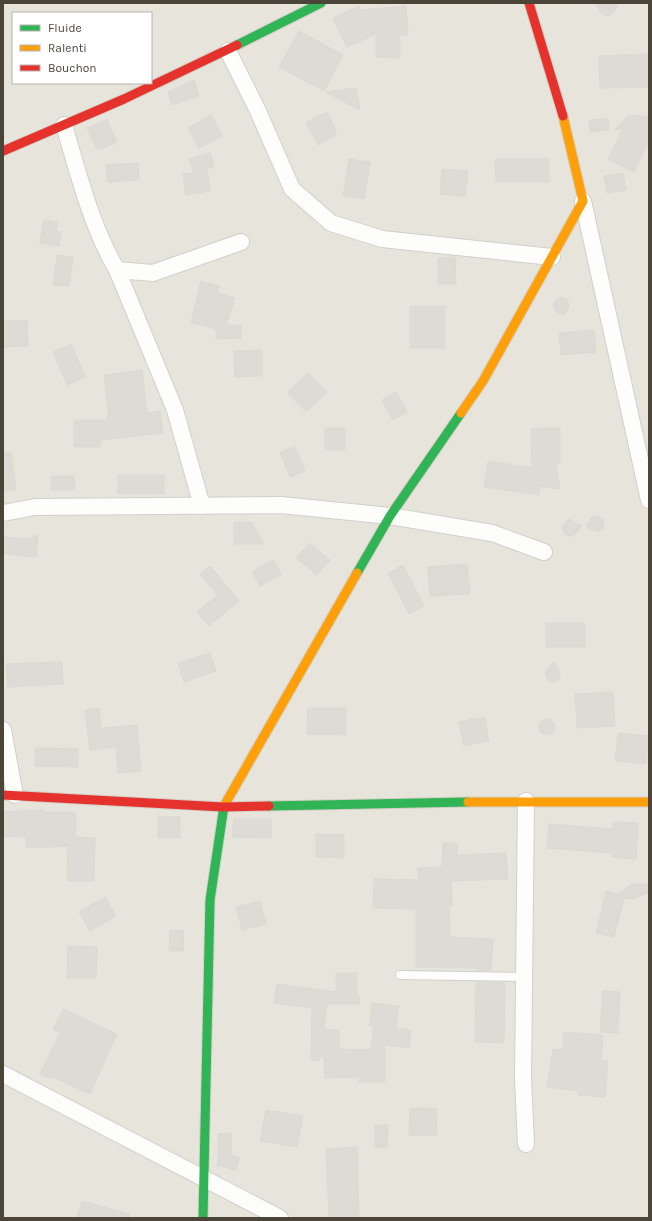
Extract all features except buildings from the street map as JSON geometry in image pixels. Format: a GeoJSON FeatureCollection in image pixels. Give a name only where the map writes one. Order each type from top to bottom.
{"type":"FeatureCollection","features":[{"type":"Feature","properties":{"kind":"street"},"geometry":{"type":"LineString","coordinates":[[3,151],[228,51],[321,3]]}},
{"type":"Feature","properties":{"kind":"street"},"geometry":{"type":"LineString","coordinates":[[529,3],[558,96],[583,201],[649,500]]}},
{"type":"Feature","properties":{"kind":"street"},"geometry":{"type":"LineString","coordinates":[[228,51],[258,111],[292,190],[331,223],[382,239],[552,257]]}},
{"type":"Feature","properties":{"kind":"street"},"geometry":{"type":"LineString","coordinates":[[64,125],[78,171],[106,251],[117,270],[175,410],[202,506]]}},
{"type":"Feature","properties":{"kind":"street"},"geometry":{"type":"LineString","coordinates":[[203,1218],[210,900],[223,807],[390,516],[483,381],[583,201]]}},
{"type":"Feature","properties":{"kind":"street"},"geometry":{"type":"LineString","coordinates":[[117,270],[153,273],[241,242]]}},
{"type":"Feature","properties":{"kind":"street"},"geometry":{"type":"LineString","coordinates":[[3,513],[35,507],[281,505],[390,516],[492,533],[544,552]]}},
{"type":"Feature","properties":{"kind":"street"},"geometry":{"type":"LineString","coordinates":[[3,730],[9,795],[223,807],[526,801],[649,802]]}},
{"type":"Feature","properties":{"kind":"street"},"geometry":{"type":"LineString","coordinates":[[526,801],[523,1079],[526,1144]]}},
{"type":"Feature","properties":{"kind":"street"},"geometry":{"type":"LineString","coordinates":[[3,1074],[280,1218]]}},
{"type":"Feature","properties":{"kind":"lane"},"geometry":{"type":"LineString","coordinates":[[400,976],[524,977]]}},
{"type":"Feature","properties":{"kind":"shaded area"},"geometry":{"type":"Polygon","coordinates":[[[3,3],[649,3],[649,1218],[3,1218],[3,3]]]}},
{"type":"Feature","properties":{"kind":"traffic: fast"},"geometry":{"type":"LineString","coordinates":[[237,45],[321,3]]}},
{"type":"Feature","properties":{"kind":"traffic: fast"},"geometry":{"type":"LineString","coordinates":[[357,573],[390,516],[461,413]]}},
{"type":"Feature","properties":{"kind":"traffic: fast"},"geometry":{"type":"LineString","coordinates":[[269,806],[468,802]]}},
{"type":"Feature","properties":{"kind":"traffic: fast"},"geometry":{"type":"LineString","coordinates":[[203,1218],[210,900],[224,806]]}},
{"type":"Feature","properties":{"kind":"traffic: slow"},"geometry":{"type":"LineString","coordinates":[[461,413],[483,381],[583,201],[563,116]]}},
{"type":"Feature","properties":{"kind":"traffic: slow"},"geometry":{"type":"LineString","coordinates":[[224,806],[357,573]]}},
{"type":"Feature","properties":{"kind":"traffic: slow"},"geometry":{"type":"LineString","coordinates":[[468,802],[649,802]]}},
{"type":"Feature","properties":{"kind":"traffic: jam"},"geometry":{"type":"LineString","coordinates":[[529,3],[563,116]]}},
{"type":"Feature","properties":{"kind":"traffic: jam"},"geometry":{"type":"LineString","coordinates":[[3,151],[124,99],[237,45]]}},
{"type":"Feature","properties":{"kind":"traffic: jam"},"geometry":{"type":"LineString","coordinates":[[3,795],[223,807],[269,806]]}}]}
